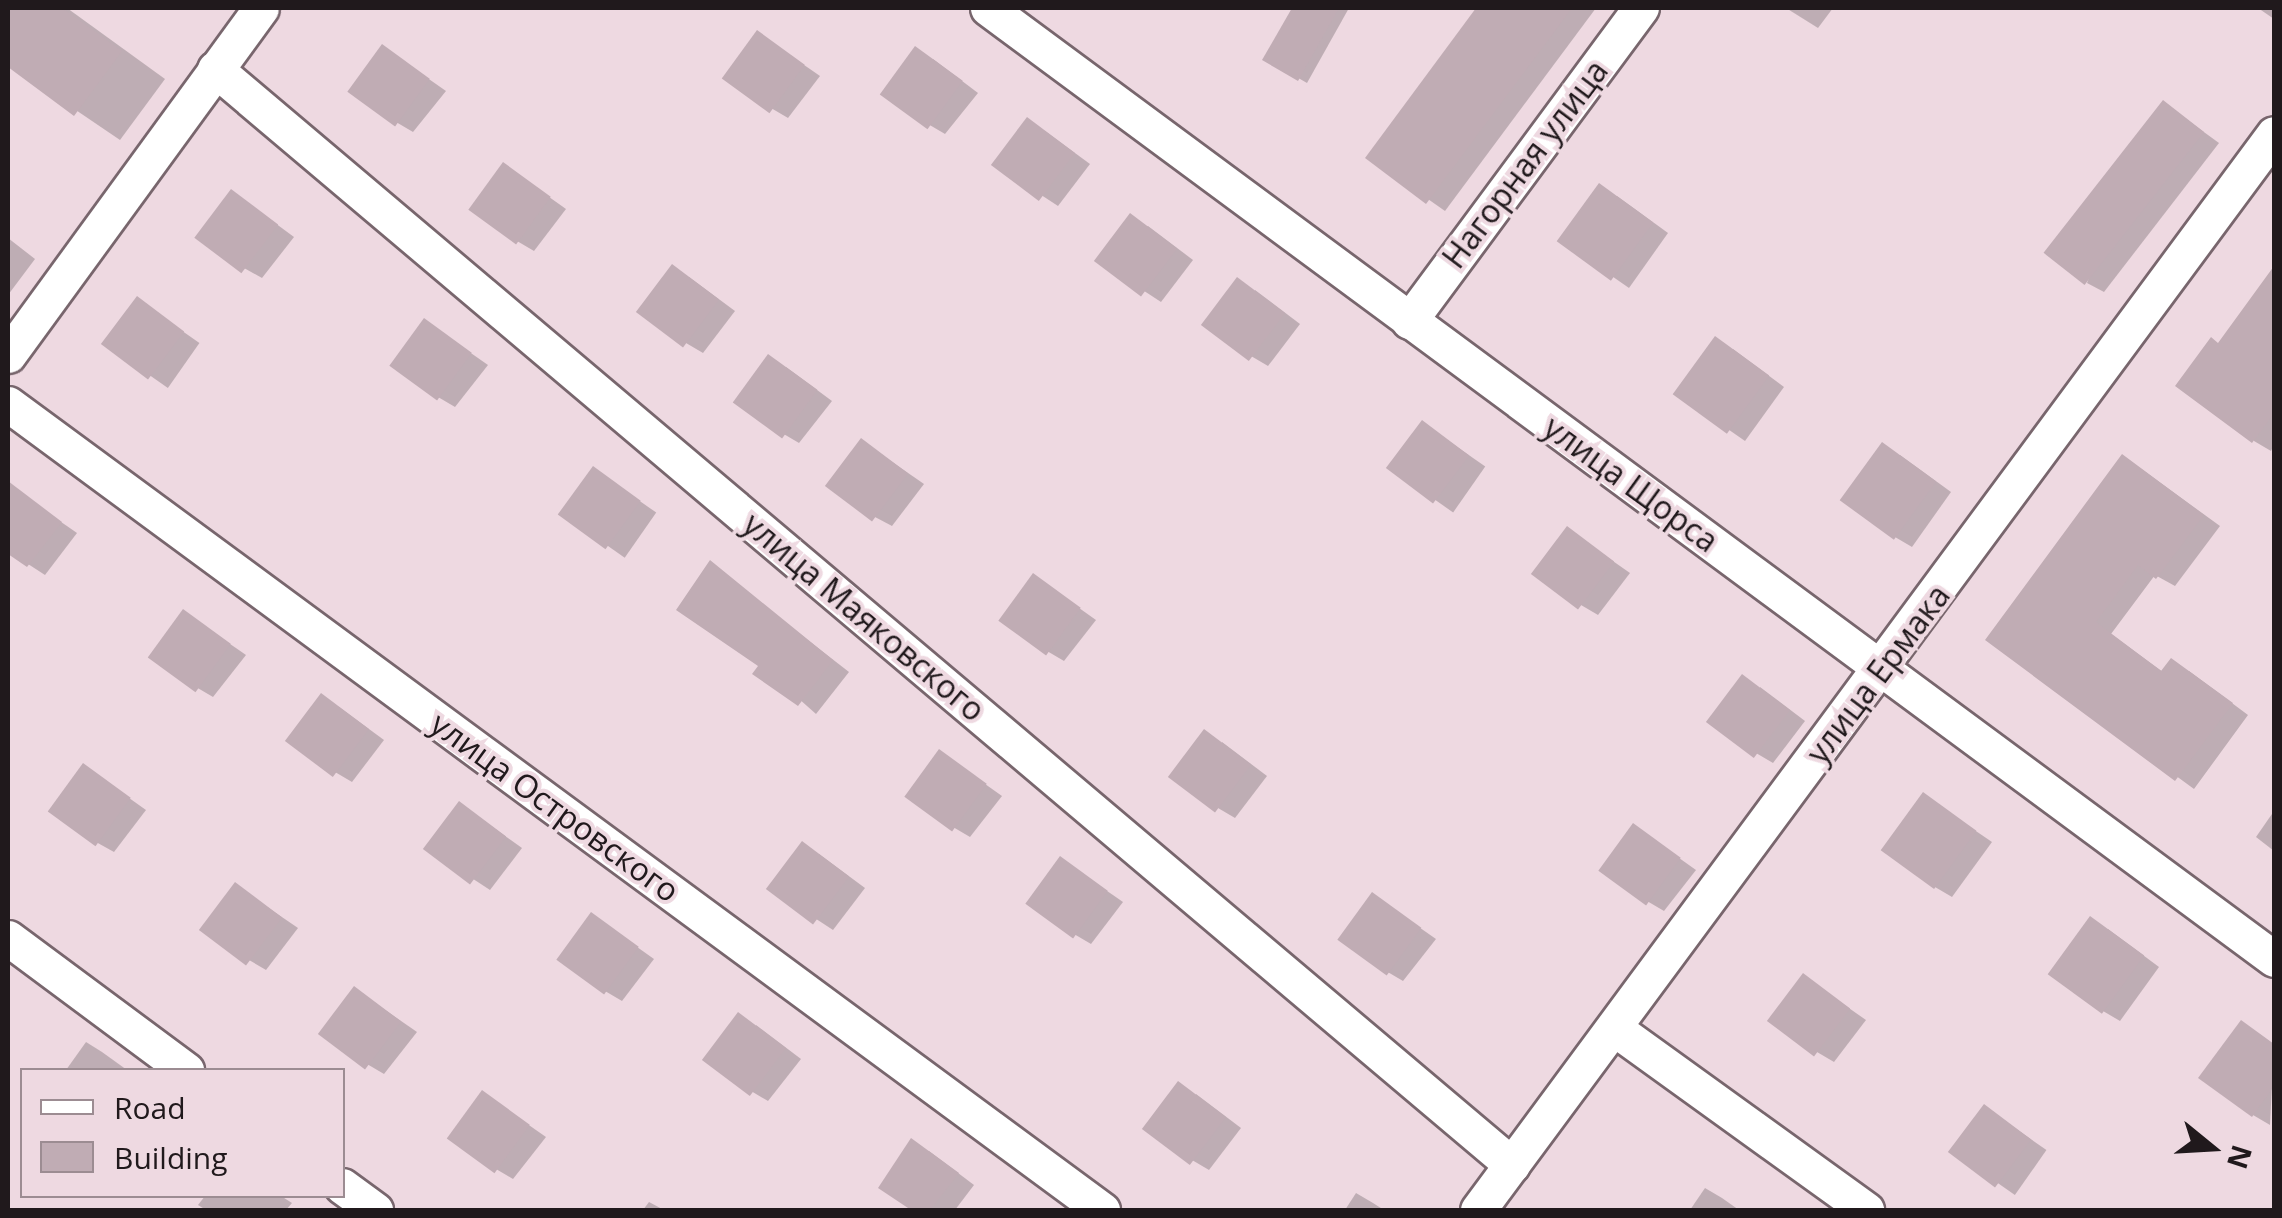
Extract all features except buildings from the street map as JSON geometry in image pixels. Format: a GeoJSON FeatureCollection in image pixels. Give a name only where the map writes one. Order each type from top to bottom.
{"type":"FeatureCollection","features":[{"type":"Feature","properties":{"kind":"street"},"geometry":{"type":"LineString","coordinates":[[8,355],[261,8]]}},
{"type":"Feature","properties":{"kind":"street","name":"улица Щорса"},"geometry":{"type":"LineString","coordinates":[[988,8],[2274,958]]}},
{"type":"Feature","properties":{"kind":"street","name":"Нагорная улица"},"geometry":{"type":"LineString","coordinates":[[1409,320],[1642,8]]}},
{"type":"Feature","properties":{"kind":"street","name":"улица Маяковского"},"geometry":{"type":"LineString","coordinates":[[215,69],[1512,1164]]}},
{"type":"Feature","properties":{"kind":"street","name":"улица Ермака"},"geometry":{"type":"LineString","coordinates":[[1478,1210],[1882,669],[2274,134]]}},
{"type":"Feature","properties":{"kind":"street","name":"улица Островского"},"geometry":{"type":"LineString","coordinates":[[8,404],[1102,1210]]}},
{"type":"Feature","properties":{"kind":"street"},"geometry":{"type":"LineString","coordinates":[[8,938],[183,1068]]}},
{"type":"Feature","properties":{"kind":"street"},"geometry":{"type":"LineString","coordinates":[[1614,1028],[1866,1210]]}},
{"type":"Feature","properties":{"kind":"street"},"geometry":{"type":"LineString","coordinates":[[345,1188],[375,1210]]}}]}
